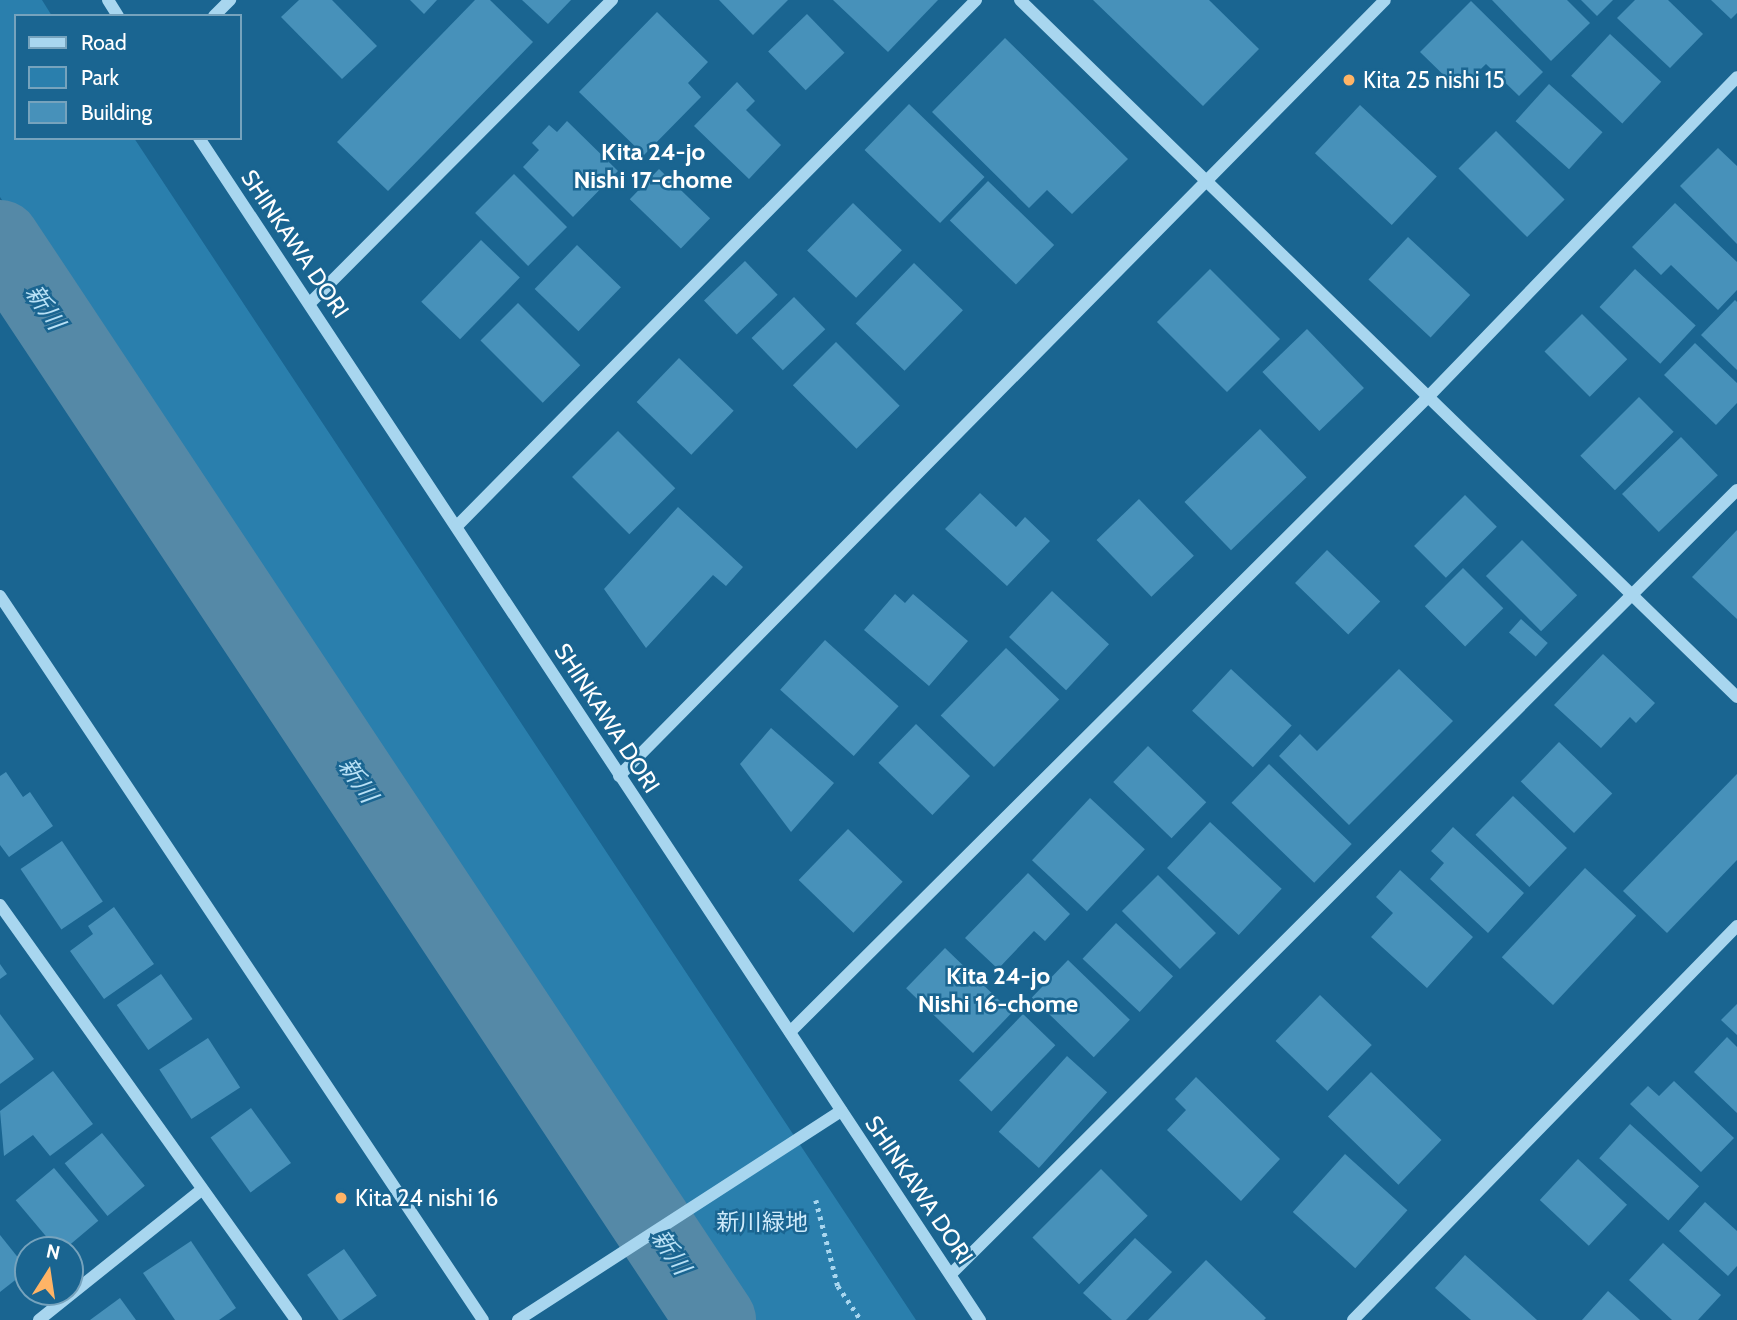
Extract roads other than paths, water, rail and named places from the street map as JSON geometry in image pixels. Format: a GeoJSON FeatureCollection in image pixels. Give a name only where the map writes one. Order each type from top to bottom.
{"type":"FeatureCollection","features":[{"type":"Feature","properties":{"kind":"street"},"geometry":{"type":"LineString","coordinates":[[216,14],[230,0]]}},
{"type":"Feature","properties":{"kind":"street"},"geometry":{"type":"LineString","coordinates":[[310,303],[612,0]]}},
{"type":"Feature","properties":{"kind":"street"},"geometry":{"type":"LineString","coordinates":[[457,526],[976,0]]}},
{"type":"Feature","properties":{"kind":"street"},"geometry":{"type":"LineString","coordinates":[[1020,0],[1737,697]]}},
{"type":"Feature","properties":{"kind":"street"},"geometry":{"type":"LineString","coordinates":[[619,776],[1385,0]]}},
{"type":"Feature","properties":{"kind":"street"},"geometry":{"type":"LineString","coordinates":[[790,1032],[1429,396],[1737,77]]}},
{"type":"Feature","properties":{"kind":"street","name":"SHINKAWA DORI"},"geometry":{"type":"LineString","coordinates":[[200,140],[980,1320]]}},
{"type":"Feature","properties":{"kind":"street"},"geometry":{"type":"LineString","coordinates":[[951,1274],[1634,596],[1737,490]]}},
{"type":"Feature","properties":{"kind":"street"},"geometry":{"type":"LineString","coordinates":[[0,596],[483,1320]]}},
{"type":"Feature","properties":{"kind":"street"},"geometry":{"type":"LineString","coordinates":[[0,905],[296,1320]]}},
{"type":"Feature","properties":{"kind":"street"},"geometry":{"type":"LineString","coordinates":[[1353,1320],[1737,926]]}},
{"type":"Feature","properties":{"kind":"street"},"geometry":{"type":"LineString","coordinates":[[517,1320],[558,1297],[841,1111]]}},
{"type":"Feature","properties":{"kind":"street"},"geometry":{"type":"LineString","coordinates":[[39,1320],[201,1190]]}},
{"type":"Feature","properties":{"kind":"waterway","name":"新川"},"geometry":{"type":"LineString","coordinates":[[0,240],[716,1320]]}},
{"type":"Feature","properties":{"kind":"place","name":"Kita 25 nishi 15"},"geometry":{"type":"Point","coordinates":[1349,80]}},
{"type":"Feature","properties":{"kind":"place","name":"Kita 24 nishi 16"},"geometry":{"type":"Point","coordinates":[341,1198]}},
{"type":"Feature","properties":{"kind":"district","name":"Kita 24-jo Nishi 17-chome"},"geometry":{"type":"Point","coordinates":[653,166]}},
{"type":"Feature","properties":{"kind":"district","name":"Kita 24-jo Nishi 16-chome"},"geometry":{"type":"Point","coordinates":[998,990]}},
{"type":"Feature","properties":{"kind":"park label","name":"新川緑地"},"geometry":{"type":"Point","coordinates":[762,1222]}}]}
